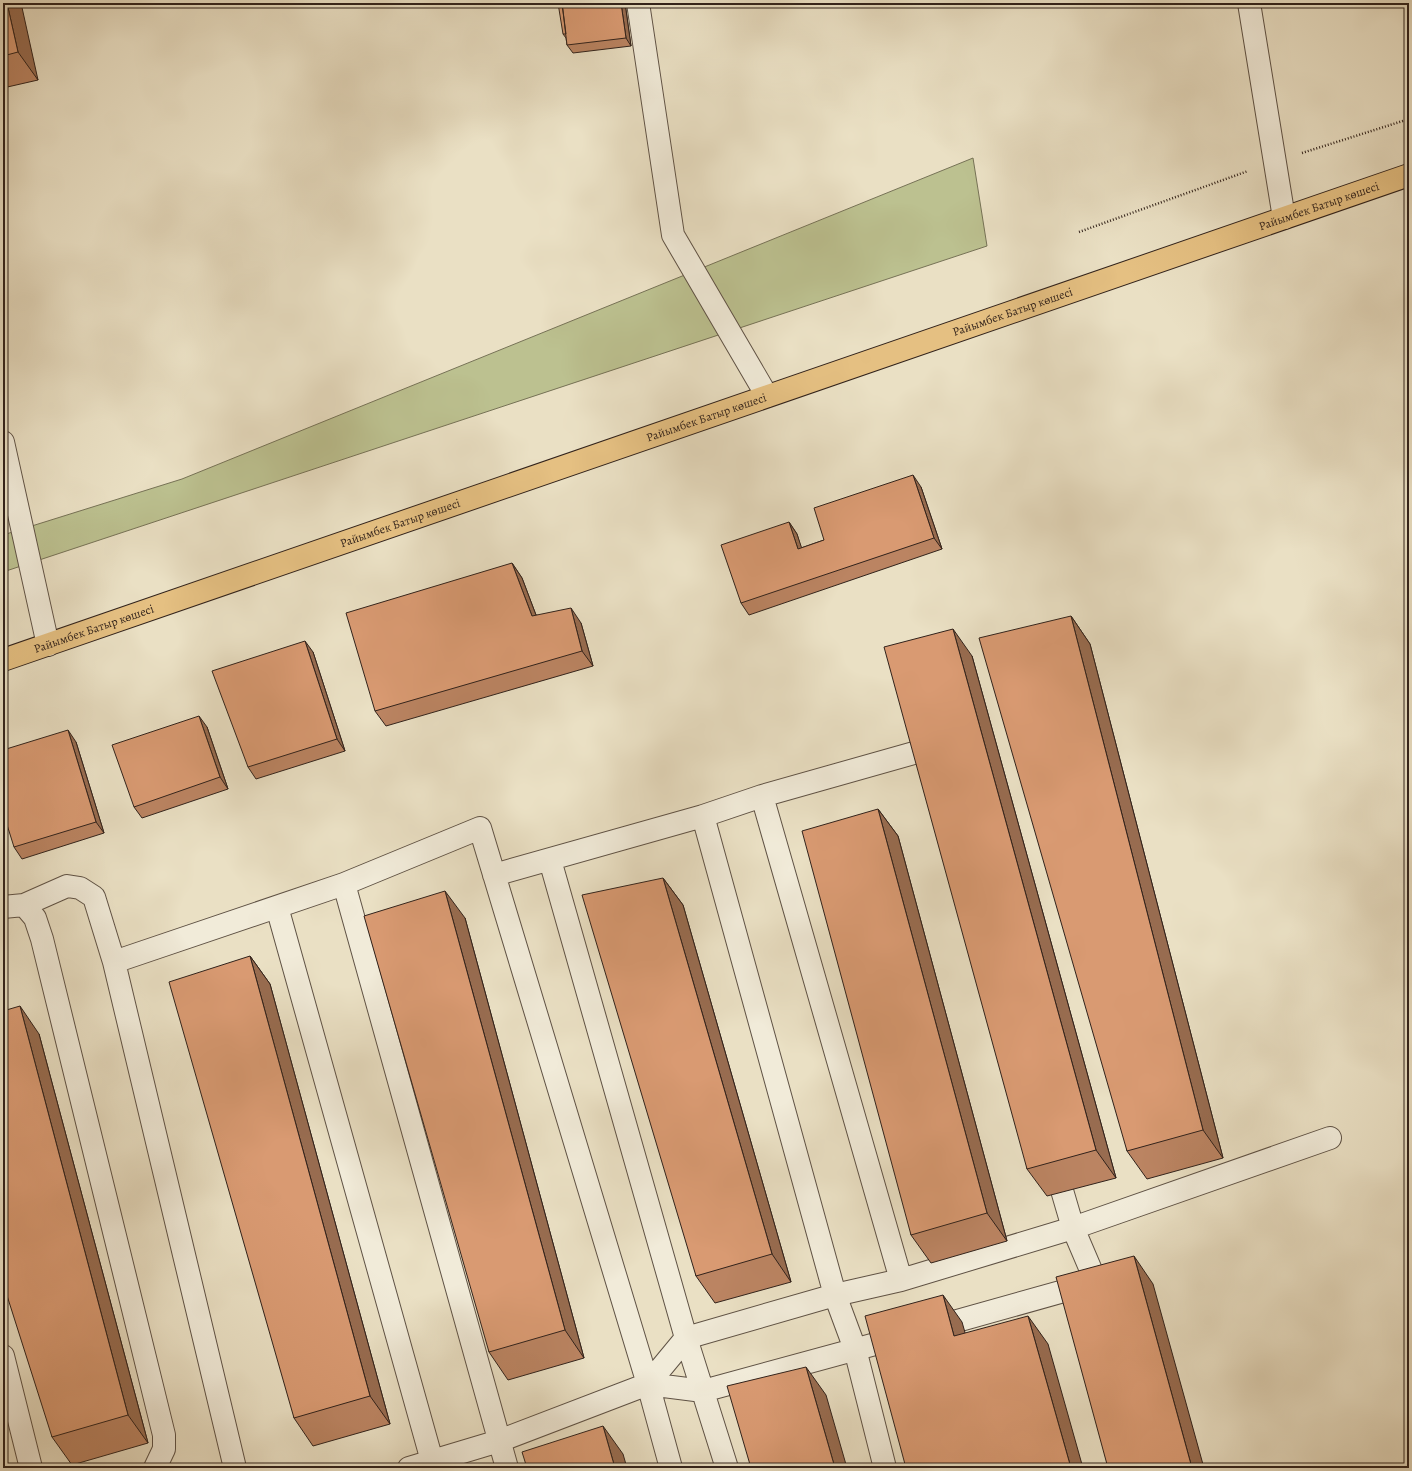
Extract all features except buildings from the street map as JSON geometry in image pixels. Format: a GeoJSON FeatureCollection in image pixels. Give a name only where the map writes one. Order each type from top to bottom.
{"type":"FeatureCollection","features":[{"type":"Feature","properties":{"kind":"main road","name":"Райымбек Батыр көшесі"},"geometry":{"type":"LineString","coordinates":[[3,660],[1409,175]]}},
{"type":"Feature","properties":{"kind":"street"},"geometry":{"type":"LineString","coordinates":[[638,3],[673,235],[767,396]]}},
{"type":"Feature","properties":{"kind":"street"},"geometry":{"type":"LineString","coordinates":[[1249,3],[1284,218]]}},
{"type":"Feature","properties":{"kind":"street"},"geometry":{"type":"LineString","coordinates":[[3,442],[48,645]]}},
{"type":"Feature","properties":{"kind":"street"},"geometry":{"type":"LineString","coordinates":[[494,875],[703,816],[762,796],[935,748],[942,770]]}},
{"type":"Feature","properties":{"kind":"street"},"geometry":{"type":"LineString","coordinates":[[762,796],[901,1280]]}},
{"type":"Feature","properties":{"kind":"street"},"geometry":{"type":"LineString","coordinates":[[703,816],[835,1295],[855,1349],[885,1468]]}},
{"type":"Feature","properties":{"kind":"street"},"geometry":{"type":"LineString","coordinates":[[114,962],[344,884],[480,828],[648,1384],[671,1468]]}},
{"type":"Feature","properties":{"kind":"street"},"geometry":{"type":"LineString","coordinates":[[550,860],[694,1366],[727,1468]]}},
{"type":"Feature","properties":{"kind":"street"},"geometry":{"type":"LineString","coordinates":[[344,884],[507,1468]]}},
{"type":"Feature","properties":{"kind":"street"},"geometry":{"type":"LineString","coordinates":[[13,906],[67,886],[80,888],[94,897],[114,962],[235,1468]]}},
{"type":"Feature","properties":{"kind":"street"},"geometry":{"type":"LineString","coordinates":[[13,906],[35,918],[42,938],[164,1434],[164,1449],[155,1468]]}},
{"type":"Feature","properties":{"kind":"street"},"geometry":{"type":"LineString","coordinates":[[276,907],[433,1464]]}},
{"type":"Feature","properties":{"kind":"street"},"geometry":{"type":"LineString","coordinates":[[648,1384],[686,1338],[835,1295],[901,1280],[1073,1228],[1330,1138]]}},
{"type":"Feature","properties":{"kind":"street"},"geometry":{"type":"LineString","coordinates":[[409,1468],[433,1464],[499,1441],[648,1384],[703,1391],[855,1349],[926,1338],[1096,1282],[1073,1228],[1049,1144]]}},
{"type":"Feature","properties":{"kind":"street"},"geometry":{"type":"LineString","coordinates":[[3,1356],[31,1468]]}},
{"type":"Feature","properties":{"kind":"path"},"geometry":{"type":"LineString","coordinates":[[1079,232],[1275,162],[1409,119]]}},
{"type":"Feature","properties":{"kind":"green space"},"geometry":{"type":"Polygon","coordinates":[[[973,158],[987,246],[3,572],[3,535],[182,479],[973,158]]]}}]}
